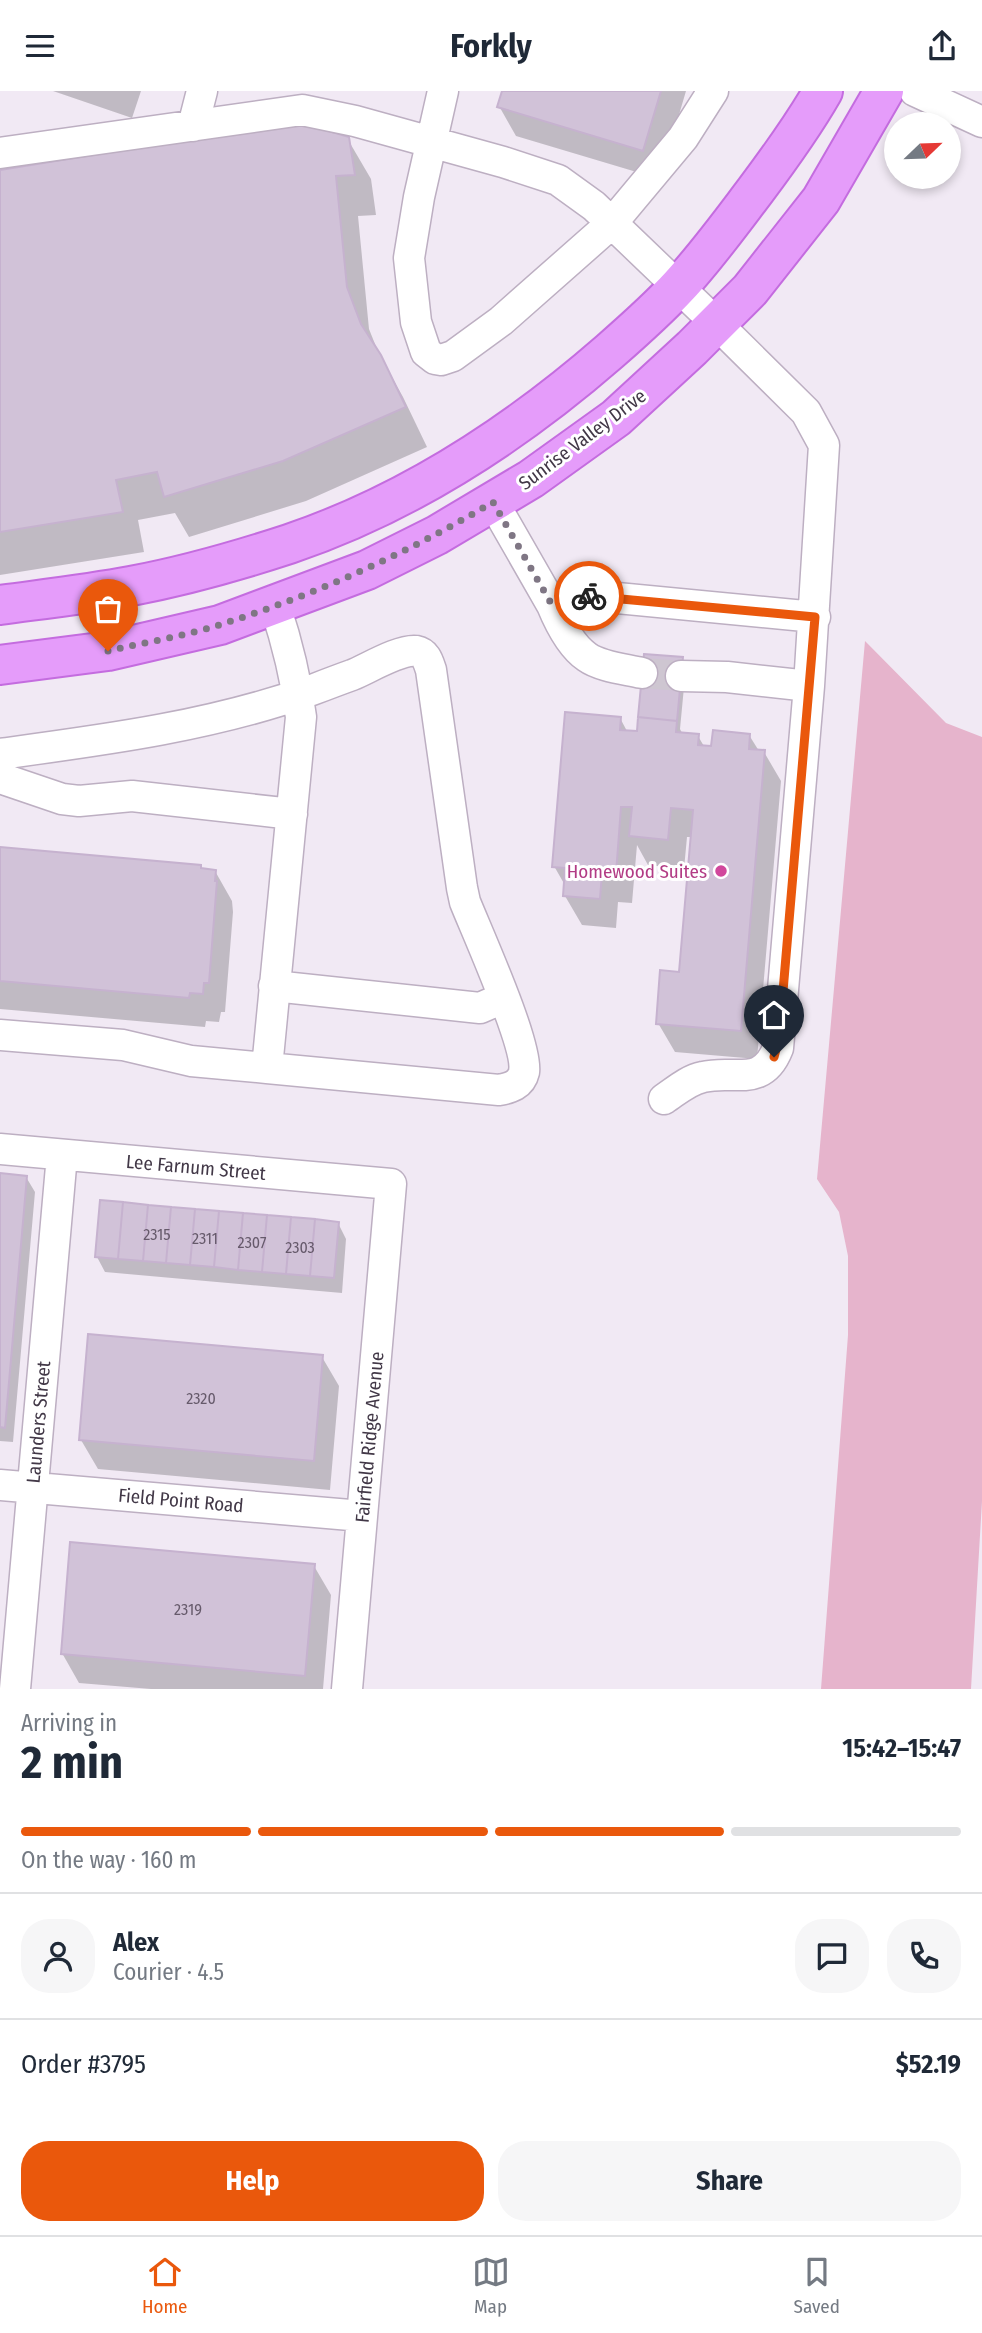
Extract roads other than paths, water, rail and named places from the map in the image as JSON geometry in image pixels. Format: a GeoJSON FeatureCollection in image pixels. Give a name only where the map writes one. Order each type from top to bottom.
{"type":"FeatureCollection","features":[{"type":"Feature","properties":{"kind":"main road"},"geometry":{"type":"LineString","coordinates":[[0,605],[131,586],[215,567],[292,543],[367,512],[425,483],[488,444],[565,391],[678,287],[780,157],[823,91]]}},
{"type":"Feature","properties":{"kind":"main road","name":"Sunrise Valley Drive"},"geometry":{"type":"LineString","coordinates":[[0,665],[108,651],[220,625],[275,606],[367,570],[437,535],[567,455],[654,385],[750,290],[821,200],[884,91]]}},
{"type":"Feature","properties":{"kind":"street"},"geometry":{"type":"LineString","coordinates":[[193,126],[202,91]]}},
{"type":"Feature","properties":{"kind":"street"},"geometry":{"type":"LineString","coordinates":[[443,91],[430,144],[409,258],[416,322],[423,346],[435,359],[441,360],[453,356],[501,321],[612,223],[682,138],[713,91]]}},
{"type":"Feature","properties":{"kind":"street"},"geometry":{"type":"LineString","coordinates":[[915,91],[982,122]]}},
{"type":"Feature","properties":{"kind":"street"},"geometry":{"type":"LineString","coordinates":[[0,153],[193,126],[279,102],[503,162],[558,180],[594,206],[806,412],[824,445],[810,686],[778,1048],[767,1067],[758,1073],[746,1076],[700,1077],[664,1099]]}},
{"type":"Feature","properties":{"kind":"street"},"geometry":{"type":"LineString","coordinates":[[493,502],[568,635],[587,657],[599,663],[642,673]]}},
{"type":"Feature","properties":{"kind":"street"},"geometry":{"type":"LineString","coordinates":[[552,605],[568,598],[586,595],[815,617]]}},
{"type":"Feature","properties":{"kind":"street"},"geometry":{"type":"LineString","coordinates":[[267,1067],[301,717],[284,632],[275,606]]}},
{"type":"Feature","properties":{"kind":"street"},"geometry":{"type":"LineString","coordinates":[[0,754],[70,745],[192,723],[298,695],[403,653],[418,651],[428,659],[465,902],[515,1030],[524,1067],[520,1080],[499,1090],[191,1061],[123,1045],[0,1035]]}},
{"type":"Feature","properties":{"kind":"street"},"geometry":{"type":"LineString","coordinates":[[681,676],[727,677],[810,686]]}},
{"type":"Feature","properties":{"kind":"street"},"geometry":{"type":"LineString","coordinates":[[0,778],[62,799],[88,800],[132,796],[292,814]]}},
{"type":"Feature","properties":{"kind":"street"},"geometry":{"type":"LineString","coordinates":[[274,986],[480,1008],[503,998]]}},
{"type":"Feature","properties":{"kind":"street","name":"Lee Farnum Street"},"geometry":{"type":"LineString","coordinates":[[0,1149],[391,1184]]}},
{"type":"Feature","properties":{"kind":"street","name":"Launders Street"},"geometry":{"type":"LineString","coordinates":[[15,1689],[62,1155]]}},
{"type":"Feature","properties":{"kind":"street","name":"Fairfield Ridge Avenue"},"geometry":{"type":"LineString","coordinates":[[347,1689],[391,1184]]}},
{"type":"Feature","properties":{"kind":"street","name":"Field Point Road"},"geometry":{"type":"LineString","coordinates":[[0,1485],[362,1516]]}},
{"type":"Feature","properties":{"kind":"tunnel"},"geometry":{"type":"LineString","coordinates":[[642,673],[681,676]]}},
{"type":"Feature","properties":{"kind":"place","name":"Homewood Suites"},"geometry":{"type":"Point","coordinates":[721,871]}}]}
